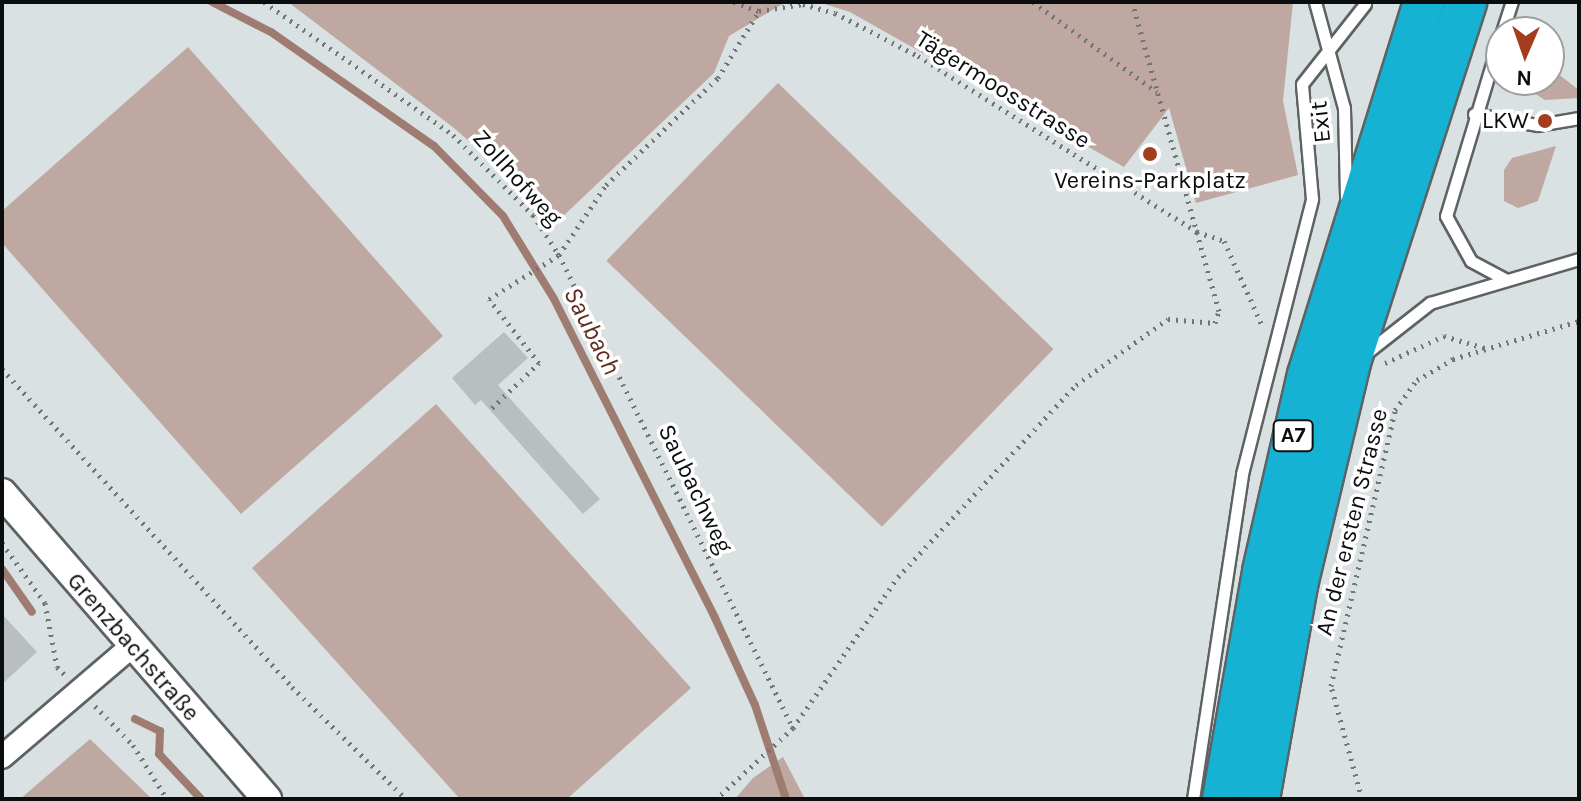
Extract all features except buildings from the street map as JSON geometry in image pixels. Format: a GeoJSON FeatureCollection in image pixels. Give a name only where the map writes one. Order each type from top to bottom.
{"type":"FeatureCollection","features":[{"type":"Feature","properties":{"kind":"highway","name":"A7"},"geometry":{"type":"LineString","coordinates":[[1223,799],[1274,517],[1346,240],[1424,2]]}},
{"type":"Feature","properties":{"kind":"highway","name":"A7"},"geometry":{"type":"LineString","coordinates":[[1259,799],[1298,581],[1368,362],[1467,17]]}},
{"type":"Feature","properties":{"kind":"street","name":"Grenzbachstraße"},"geometry":{"type":"LineString","coordinates":[[2,493],[131,647],[267,799]]}},
{"type":"Feature","properties":{"kind":"street"},"geometry":{"type":"LineString","coordinates":[[2,757],[131,647]]}},
{"type":"Feature","properties":{"kind":"lane","name":"Exit"},"geometry":{"type":"LineString","coordinates":[[1315,2],[1346,128],[1346,240]]}},
{"type":"Feature","properties":{"kind":"lane"},"geometry":{"type":"LineString","coordinates":[[1193,799],[1242,474],[1312,199],[1302,84],[1328,46],[1365,4]]}},
{"type":"Feature","properties":{"kind":"lane"},"geometry":{"type":"LineString","coordinates":[[1485,81],[1446,199],[1454,240],[1471,261],[1506,280]]}},
{"type":"Feature","properties":{"kind":"lane"},"geometry":{"type":"LineString","coordinates":[[1474,114],[1538,125],[1579,118]]}},
{"type":"Feature","properties":{"kind":"lane"},"geometry":{"type":"LineString","coordinates":[[1368,362],[1419,308],[1579,259]]}},
{"type":"Feature","properties":{"kind":"path","name":"Zollhofweg"},"geometry":{"type":"LineString","coordinates":[[264,2],[453,135],[533,215],[559,255],[606,185],[718,78],[759,11]]}},
{"type":"Feature","properties":{"kind":"path","name":"Tägermoosstrasse"},"geometry":{"type":"LineString","coordinates":[[734,2],[759,11],[804,3],[918,56],[1197,232],[1231,249],[1266,328]]}},
{"type":"Feature","properties":{"kind":"path"},"geometry":{"type":"LineString","coordinates":[[1033,2],[1158,92]]}},
{"type":"Feature","properties":{"kind":"path"},"geometry":{"type":"LineString","coordinates":[[716,799],[746,764],[793,728],[898,577],[1076,385],[1168,319],[1215,323],[1219,311],[1132,2]]}},
{"type":"Feature","properties":{"kind":"path"},"geometry":{"type":"LineString","coordinates":[[492,408],[539,363],[489,299],[520,274],[559,255]]}},
{"type":"Feature","properties":{"kind":"path","name":"Saubachweg"},"geometry":{"type":"LineString","coordinates":[[559,255],[793,728]]}},
{"type":"Feature","properties":{"kind":"path","name":"An der ersten Strasse"},"geometry":{"type":"LineString","coordinates":[[1362,799],[1331,686],[1392,420],[1417,380],[1486,349],[1579,321]]}},
{"type":"Feature","properties":{"kind":"path"},"geometry":{"type":"LineString","coordinates":[[1368,362],[1444,336],[1486,349]]}},
{"type":"Feature","properties":{"kind":"path"},"geometry":{"type":"LineString","coordinates":[[2,369],[292,687],[406,799]]}},
{"type":"Feature","properties":{"kind":"path"},"geometry":{"type":"LineString","coordinates":[[2,543],[45,603],[57,667],[133,745],[167,799]]}},
{"type":"Feature","properties":{"kind":"shaded area"},"geometry":{"type":"Polygon","coordinates":[[[288,2],[786,2],[729,36],[714,73],[559,220],[454,128],[288,2]]]}},
{"type":"Feature","properties":{"kind":"shaded area"},"geometry":{"type":"Polygon","coordinates":[[[818,2],[1293,2],[1283,101],[1298,175],[1196,203],[1169,108],[1124,167],[850,12],[818,2]]]}},
{"type":"Feature","properties":{"kind":"shaded area"},"geometry":{"type":"Polygon","coordinates":[[[188,47],[443,336],[241,514],[2,243],[2,211],[188,47]]]}},
{"type":"Feature","properties":{"kind":"shaded area"},"geometry":{"type":"Polygon","coordinates":[[[1565,79],[1579,90],[1579,98],[1545,100],[1539,96],[1565,96],[1565,79]]]}},
{"type":"Feature","properties":{"kind":"shaded area"},"geometry":{"type":"Polygon","coordinates":[[[778,83],[1054,349],[882,527],[606,261],[778,83]]]}},
{"type":"Feature","properties":{"kind":"shaded area"},"geometry":{"type":"Polygon","coordinates":[[[1556,146],[1538,201],[1518,208],[1504,201],[1504,170],[1512,158],[1556,146]]]}},
{"type":"Feature","properties":{"kind":"shaded area"},"geometry":{"type":"Polygon","coordinates":[[[436,404],[691,688],[567,799],[460,799],[252,568],[436,404]]]}},
{"type":"Feature","properties":{"kind":"shaded area"},"geometry":{"type":"Polygon","coordinates":[[[90,739],[152,799],[20,799],[90,739]]]}},
{"type":"Feature","properties":{"kind":"shaded area"},"geometry":{"type":"Polygon","coordinates":[[[783,757],[805,799],[735,799],[753,778],[783,757]]]}},
{"type":"Feature","properties":{"kind":"waterway","name":"Saubach"},"geometry":{"type":"LineString","coordinates":[[212,2],[271,32],[434,146],[503,216],[554,299],[715,618],[755,705],[786,799]]}},
{"type":"Feature","properties":{"kind":"waterway"},"geometry":{"type":"LineString","coordinates":[[2,569],[32,612]]}},
{"type":"Feature","properties":{"kind":"waterway"},"geometry":{"type":"LineString","coordinates":[[135,719],[160,731],[159,754],[201,799]]}},
{"type":"Feature","properties":{"kind":"place","name":"LKW"},"geometry":{"type":"Point","coordinates":[1545,121]}},
{"type":"Feature","properties":{"kind":"place","name":"Vereins-Parkplatz"},"geometry":{"type":"Point","coordinates":[1150,154]}}]}
